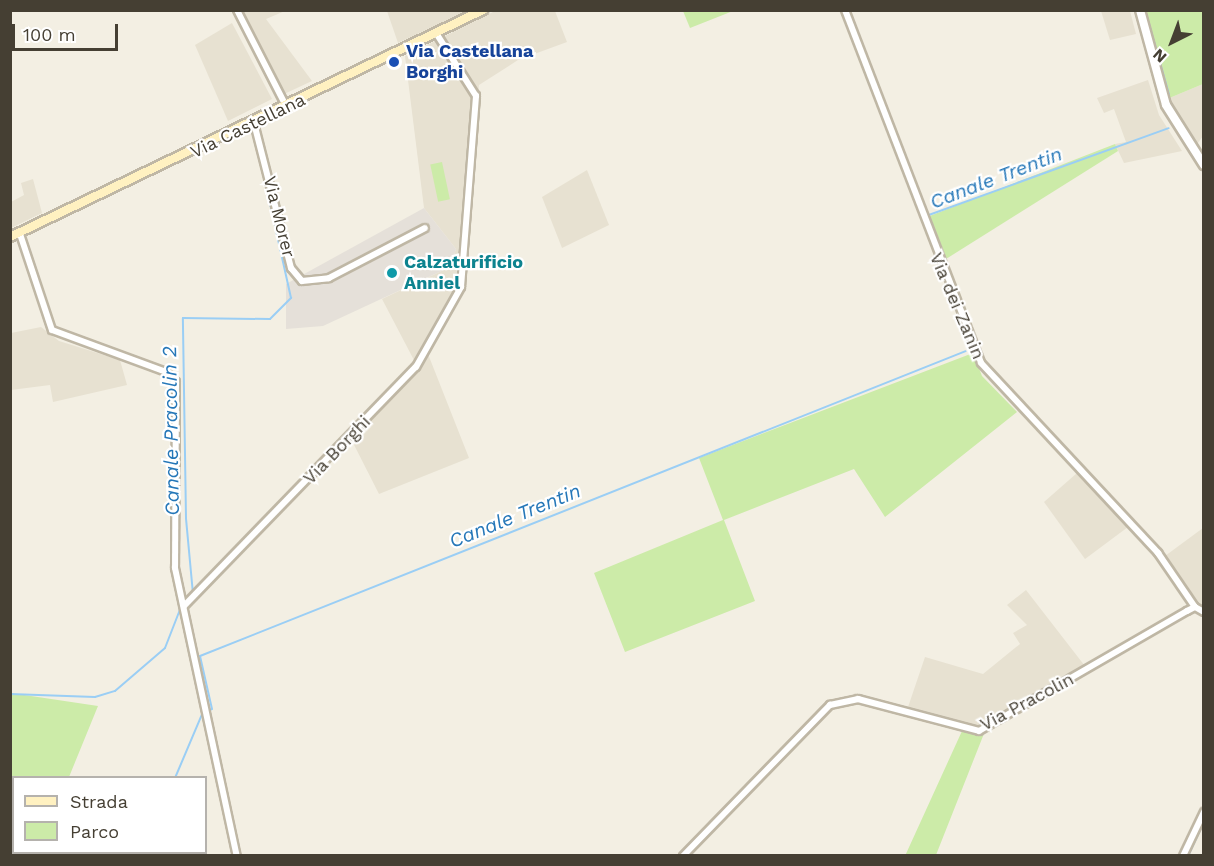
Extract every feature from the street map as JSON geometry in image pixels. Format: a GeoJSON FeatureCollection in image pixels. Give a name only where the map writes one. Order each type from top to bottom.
{"type":"FeatureCollection","features":[{"type":"Feature","properties":{"kind":"main road","name":"Via Castellana"},"geometry":{"type":"LineString","coordinates":[[10,237],[254,123],[479,11]]}},
{"type":"Feature","properties":{"kind":"street"},"geometry":{"type":"LineString","coordinates":[[237,10],[286,107]]}},
{"type":"Feature","properties":{"kind":"street","name":"Via dei Zanin"},"geometry":{"type":"LineString","coordinates":[[845,10],[981,363],[1158,553],[1195,607]]}},
{"type":"Feature","properties":{"kind":"street"},"geometry":{"type":"LineString","coordinates":[[1140,10],[1166,105],[1203,165]]}},
{"type":"Feature","properties":{"kind":"street","name":"Via Borghi"},"geometry":{"type":"LineString","coordinates":[[184,606],[416,367],[461,287],[477,96],[436,33]]}},
{"type":"Feature","properties":{"kind":"street","name":"Via Morer"},"geometry":{"type":"LineString","coordinates":[[254,123],[291,268],[302,281],[329,278],[425,228]]}},
{"type":"Feature","properties":{"kind":"street"},"geometry":{"type":"LineString","coordinates":[[20,234],[52,330],[166,372],[176,382],[176,568],[237,855]]}},
{"type":"Feature","properties":{"kind":"street"},"geometry":{"type":"LineString","coordinates":[[1195,607],[1203,612]]}},
{"type":"Feature","properties":{"kind":"street","name":"Via Pracolin"},"geometry":{"type":"LineString","coordinates":[[683,855],[830,705],[858,699],[979,731],[1195,607]]}},
{"type":"Feature","properties":{"kind":"street"},"geometry":{"type":"LineString","coordinates":[[1183,855],[1203,812]]}},
{"type":"Feature","properties":{"kind":"shaded area"},"geometry":{"type":"Polygon","coordinates":[[[387,10],[467,11],[398,43],[387,10]]]}},
{"type":"Feature","properties":{"kind":"shaded area"},"geometry":{"type":"Polygon","coordinates":[[[237,11],[285,11],[266,19],[312,81],[282,95],[237,11]]]}},
{"type":"Feature","properties":{"kind":"shaded area"},"geometry":{"type":"Polygon","coordinates":[[[495,11],[555,11],[567,42],[518,60],[479,85],[461,290],[428,354],[469,458],[379,494],[348,433],[416,364],[382,299],[450,267],[456,249],[424,208],[405,56],[495,11]]]}},
{"type":"Feature","properties":{"kind":"shaded area"},"geometry":{"type":"Polygon","coordinates":[[[1101,11],[1130,11],[1136,34],[1110,40],[1101,11]]]}},
{"type":"Feature","properties":{"kind":"shaded area"},"geometry":{"type":"Polygon","coordinates":[[[232,23],[272,99],[228,121],[195,45],[232,23]]]}},
{"type":"Feature","properties":{"kind":"shaded area"},"geometry":{"type":"Polygon","coordinates":[[[1148,80],[1159,115],[1182,151],[1124,163],[1115,144],[1126,142],[1114,109],[1104,113],[1097,98],[1148,80]]]}},
{"type":"Feature","properties":{"kind":"shaded area"},"geometry":{"type":"Polygon","coordinates":[[[1203,84],[1203,136],[1195,147],[1167,99],[1203,84]]]}},
{"type":"Feature","properties":{"kind":"shaded area"},"geometry":{"type":"Polygon","coordinates":[[[587,170],[609,225],[562,248],[542,197],[587,170]]]}},
{"type":"Feature","properties":{"kind":"shaded area"},"geometry":{"type":"Polygon","coordinates":[[[33,179],[42,213],[11,228],[11,202],[24,195],[21,183],[33,179]]]}},
{"type":"Feature","properties":{"kind":"shaded area"},"geometry":{"type":"Polygon","coordinates":[[[424,208],[456,249],[450,267],[323,326],[286,329],[286,284],[424,208]]]}},
{"type":"Feature","properties":{"kind":"shaded area"},"geometry":{"type":"Polygon","coordinates":[[[41,327],[59,341],[120,360],[127,385],[53,402],[50,385],[11,390],[11,333],[41,327]]]}},
{"type":"Feature","properties":{"kind":"shaded area"},"geometry":{"type":"Polygon","coordinates":[[[1077,473],[1128,527],[1085,559],[1044,502],[1077,473]]]}},
{"type":"Feature","properties":{"kind":"shaded area"},"geometry":{"type":"Polygon","coordinates":[[[1203,528],[1203,608],[1165,556],[1203,528]]]}},
{"type":"Feature","properties":{"kind":"shaded area"},"geometry":{"type":"Polygon","coordinates":[[[1026,590],[1088,670],[972,734],[906,713],[925,657],[983,674],[1020,644],[1013,633],[1027,625],[1007,605],[1026,590]]]}},
{"type":"Feature","properties":{"kind":"green space"},"geometry":{"type":"Polygon","coordinates":[[[683,11],[733,11],[690,28],[683,11]]]}},
{"type":"Feature","properties":{"kind":"green space"},"geometry":{"type":"Polygon","coordinates":[[[1143,11],[1203,11],[1203,84],[1167,99],[1143,11]]]}},
{"type":"Feature","properties":{"kind":"green space"},"geometry":{"type":"Polygon","coordinates":[[[1115,144],[1118,151],[938,264],[922,219],[1115,144]]]}},
{"type":"Feature","properties":{"kind":"green space"},"geometry":{"type":"Polygon","coordinates":[[[442,162],[450,199],[438,202],[430,164],[442,162]]]}},
{"type":"Feature","properties":{"kind":"green space"},"geometry":{"type":"Polygon","coordinates":[[[973,353],[982,376],[1017,412],[885,517],[854,469],[724,520],[755,601],[625,652],[594,573],[723,520],[699,458],[973,353]]]}},
{"type":"Feature","properties":{"kind":"green space"},"geometry":{"type":"Polygon","coordinates":[[[11,693],[98,706],[69,776],[12,776],[12,854],[37,855],[11,855],[11,693]]]}},
{"type":"Feature","properties":{"kind":"green space"},"geometry":{"type":"Polygon","coordinates":[[[987,726],[936,855],[905,856],[962,731],[972,734],[987,726]]]}},
{"type":"Feature","properties":{"kind":"waterway","name":"Canale Trentin"},"geometry":{"type":"LineString","coordinates":[[1145,10],[1169,94]]}},
{"type":"Feature","properties":{"kind":"waterway","name":"Canale Trentin"},"geometry":{"type":"LineString","coordinates":[[926,216],[1169,128]]}},
{"type":"Feature","properties":{"kind":"waterway","name":"Canale Pracolin 2"},"geometry":{"type":"LineString","coordinates":[[193,594],[186,518],[183,318],[270,319],[291,298],[261,163]]}},
{"type":"Feature","properties":{"kind":"waterway","name":"Canale Trentin"},"geometry":{"type":"LineString","coordinates":[[176,776],[203,712],[212,709],[200,656],[966,351]]}},
{"type":"Feature","properties":{"kind":"waterway","name":"Canale Pracolin 2"},"geometry":{"type":"LineString","coordinates":[[10,694],[95,697],[115,691],[165,648],[181,607]]}},
{"type":"Feature","properties":{"kind":"waterway"},"geometry":{"type":"LineString","coordinates":[[1188,856],[1204,822]]}},
{"type":"Feature","properties":{"kind":"place","name":"Via Castellana Borghi"},"geometry":{"type":"Point","coordinates":[394,62]}},
{"type":"Feature","properties":{"kind":"place","name":"Calzaturificio Anniel"},"geometry":{"type":"Point","coordinates":[392,273]}}]}
